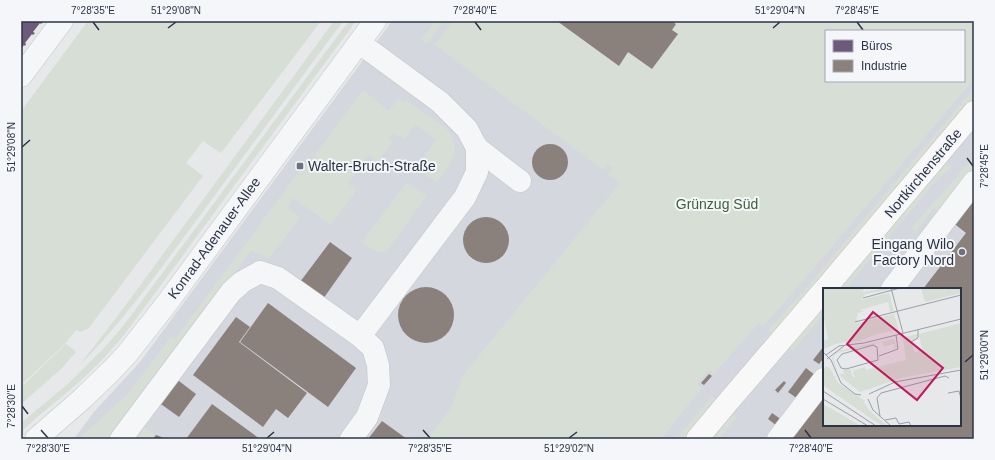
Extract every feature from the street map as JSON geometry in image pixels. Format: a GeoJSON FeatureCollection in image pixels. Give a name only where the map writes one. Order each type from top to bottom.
{"type":"FeatureCollection","features":[{"type":"Feature","properties":{"kind":"main road","name":"Nortkirchenstraße"},"geometry":{"type":"LineString","coordinates":[[826,288],[974,112]]}},
{"type":"Feature","properties":{"kind":"main road","name":"Nortkirchenstraße"},"geometry":{"type":"LineString","coordinates":[[697,439],[732,396],[823,291]]}},
{"type":"Feature","properties":{"kind":"street"},"geometry":{"type":"LineString","coordinates":[[21,76],[62,21]]}},
{"type":"Feature","properties":{"kind":"street","name":"Konrad-Adenauer-Allee"},"geometry":{"type":"LineString","coordinates":[[36,439],[82,399],[127,354],[375,21]]}},
{"type":"Feature","properties":{"kind":"street"},"geometry":{"type":"LineString","coordinates":[[359,43],[440,102],[467,129],[477,148],[520,181]]}},
{"type":"Feature","properties":{"kind":"street"},"geometry":{"type":"LineString","coordinates":[[360,336],[465,197],[477,172],[477,148]]}},
{"type":"Feature","properties":{"kind":"street"},"geometry":{"type":"LineString","coordinates":[[893,288],[974,182]]}},
{"type":"Feature","properties":{"kind":"street"},"geometry":{"type":"LineString","coordinates":[[121,439],[231,292],[242,282],[260,272],[278,278],[360,336],[373,348],[378,365],[379,385],[367,417],[351,439]]}},
{"type":"Feature","properties":{"kind":"street"},"geometry":{"type":"LineString","coordinates":[[778,439],[823,380]]}},
{"type":"Feature","properties":{"kind":"shaded area"},"geometry":{"type":"Polygon","coordinates":[[[392,21],[974,21],[974,439],[74,439],[93,413],[140,362],[392,21]]]}},
{"type":"Feature","properties":{"kind":"green space"},"geometry":{"type":"Polygon","coordinates":[[[88,21],[321,21],[221,153],[203,141],[186,163],[203,176],[88,329],[80,332],[76,330],[65,344],[21,385],[21,111],[88,21]]]}},
{"type":"Feature","properties":{"kind":"green space"},"geometry":{"type":"Polygon","coordinates":[[[334,21],[343,21],[151,282],[123,317],[79,366],[128,302],[334,21]]]}},
{"type":"Feature","properties":{"kind":"green space"},"geometry":{"type":"Polygon","coordinates":[[[351,21],[356,21],[124,335],[86,376],[33,420],[21,432],[21,423],[70,382],[106,346],[124,325],[324,54],[346,25],[351,21]]]}},
{"type":"Feature","properties":{"kind":"green space"},"geometry":{"type":"Polygon","coordinates":[[[435,21],[444,21],[427,44],[421,40],[435,21]]]}},
{"type":"Feature","properties":{"kind":"green space","name":"Grünzug Süd"},"geometry":{"type":"Polygon","coordinates":[[[453,21],[557,21],[619,65],[628,52],[652,69],[678,34],[672,30],[676,25],[671,21],[974,21],[974,79],[763,326],[759,323],[714,374],[709,370],[697,384],[702,388],[661,439],[428,439],[452,406],[463,375],[620,183],[608,174],[612,167],[608,164],[603,170],[435,45],[453,21]]]}},
{"type":"Feature","properties":{"kind":"green space"},"geometry":{"type":"Polygon","coordinates":[[[974,88],[974,96],[772,334],[768,330],[805,289],[974,88]]]}},
{"type":"Feature","properties":{"kind":"green space"},"geometry":{"type":"Polygon","coordinates":[[[363,90],[389,111],[398,99],[404,103],[406,100],[448,130],[454,140],[455,151],[453,159],[437,183],[416,167],[436,140],[415,124],[405,139],[400,135],[398,137],[393,134],[389,139],[393,142],[377,162],[369,156],[366,158],[348,183],[357,190],[331,225],[293,198],[287,207],[300,217],[269,259],[260,253],[251,251],[111,439],[78,439],[127,395],[171,337],[175,339],[303,166],[305,168],[307,166],[363,90]]]}},
{"type":"Feature","properties":{"kind":"green space"},"geometry":{"type":"Polygon","coordinates":[[[974,157],[974,171],[941,214],[934,208],[916,232],[911,228],[974,157]]]}},
{"type":"Feature","properties":{"kind":"green space"},"geometry":{"type":"Polygon","coordinates":[[[944,163],[947,163],[952,167],[937,180],[846,288],[839,288],[944,163]]]}},
{"type":"Feature","properties":{"kind":"green space"},"geometry":{"type":"Polygon","coordinates":[[[407,182],[427,196],[386,252],[379,252],[370,248],[362,242],[407,182]]]}},
{"type":"Feature","properties":{"kind":"green space"},"geometry":{"type":"Polygon","coordinates":[[[823,307],[823,315],[793,351],[789,348],[823,307]]]}},
{"type":"Feature","properties":{"kind":"green space"},"geometry":{"type":"Polygon","coordinates":[[[66,344],[76,352],[61,369],[21,404],[21,387],[66,344]]]}},
{"type":"Feature","properties":{"kind":"green space"},"geometry":{"type":"Polygon","coordinates":[[[712,396],[716,400],[683,439],[676,439],[712,396]]]}},
{"type":"Feature","properties":{"kind":"green space"},"geometry":{"type":"Polygon","coordinates":[[[733,414],[737,417],[719,439],[712,439],[733,414]]]}},
{"type":"Feature","properties":{"kind":"green space"},"geometry":{"type":"Polygon","coordinates":[[[139,423],[155,435],[151,439],[127,439],[139,423]]]}},
{"type":"Feature","properties":{"kind":"building: Büros"},"geometry":{"type":"Polygon","coordinates":[[[21,21],[43,22],[41,24],[40,23],[33,32],[35,33],[33,35],[32,34],[25,43],[25,46],[24,45],[21,49],[21,21]]]}},
{"type":"Feature","properties":{"kind":"building: Industrie"},"geometry":{"type":"Polygon","coordinates":[[[557,21],[671,21],[676,24],[672,30],[678,34],[652,69],[628,52],[619,66],[557,21]]]}},
{"type":"Feature","properties":{"kind":"building: Industrie"},"geometry":{"type":"Polygon","coordinates":[[[547,144],[553,144],[563,149],[568,162],[563,175],[553,180],[547,180],[537,175],[532,165],[532,159],[537,149],[547,144]]]}},
{"type":"Feature","properties":{"kind":"building: Industrie"},"geometry":{"type":"Polygon","coordinates":[[[974,190],[974,439],[785,439],[823,388],[823,426],[961,426],[961,288],[924,288],[966,233],[951,221],[974,190]]]}},
{"type":"Feature","properties":{"kind":"building: Industrie"},"geometry":{"type":"Polygon","coordinates":[[[486,217],[499,221],[505,227],[509,240],[505,253],[499,259],[486,263],[473,259],[467,253],[463,240],[467,227],[473,221],[486,217]]]}},
{"type":"Feature","properties":{"kind":"building: Industrie"},"geometry":{"type":"Polygon","coordinates":[[[330,242],[352,258],[323,299],[300,282],[330,242]]]}},
{"type":"Feature","properties":{"kind":"building: Industrie"},"geometry":{"type":"Polygon","coordinates":[[[426,287],[437,289],[446,295],[452,304],[454,315],[452,326],[446,335],[437,341],[426,343],[415,341],[406,335],[400,326],[398,315],[400,304],[406,295],[415,289],[426,287]]]}},
{"type":"Feature","properties":{"kind":"building: Industrie"},"geometry":{"type":"Polygon","coordinates":[[[268,303],[356,368],[328,407],[240,342],[268,303]]]}},
{"type":"Feature","properties":{"kind":"building: Industrie"},"geometry":{"type":"Polygon","coordinates":[[[236,317],[250,327],[239,342],[307,393],[288,418],[276,409],[263,427],[193,375],[236,317]]]}},
{"type":"Feature","properties":{"kind":"building: Industrie"},"geometry":{"type":"Polygon","coordinates":[[[823,347],[823,359],[819,364],[813,360],[823,347]]]}},
{"type":"Feature","properties":{"kind":"building: Industrie"},"geometry":{"type":"Polygon","coordinates":[[[806,368],[816,376],[798,399],[788,392],[806,368]]]}},
{"type":"Feature","properties":{"kind":"building: Industrie"},"geometry":{"type":"Polygon","coordinates":[[[709,374],[712,376],[704,385],[701,383],[709,374]]]}},
{"type":"Feature","properties":{"kind":"building: Industrie"},"geometry":{"type":"Polygon","coordinates":[[[175,378],[196,394],[179,417],[158,402],[175,378]]]}},
{"type":"Feature","properties":{"kind":"building: Industrie"},"geometry":{"type":"Polygon","coordinates":[[[784,381],[786,383],[778,393],[775,390],[784,381]]]}},
{"type":"Feature","properties":{"kind":"building: Industrie"},"geometry":{"type":"Polygon","coordinates":[[[212,404],[260,439],[186,439],[212,404]]]}},
{"type":"Feature","properties":{"kind":"building: Industrie"},"geometry":{"type":"Polygon","coordinates":[[[772,413],[782,420],[777,426],[768,419],[772,413]]]}},
{"type":"Feature","properties":{"kind":"building: Industrie"},"geometry":{"type":"Polygon","coordinates":[[[382,421],[407,439],[368,439],[382,421]]]}},
{"type":"Feature","properties":{"kind":"building: Industrie"},"geometry":{"type":"Polygon","coordinates":[[[156,435],[167,439],[153,439],[156,435]]]}},
{"type":"Feature","properties":{"kind":"place","name":"Walter-Bruch-Straße"},"geometry":{"type":"Point","coordinates":[300,166]}},
{"type":"Feature","properties":{"kind":"place","name":"Eingang Wilo Factory Nord"},"geometry":{"type":"Point","coordinates":[962,252]}}]}
